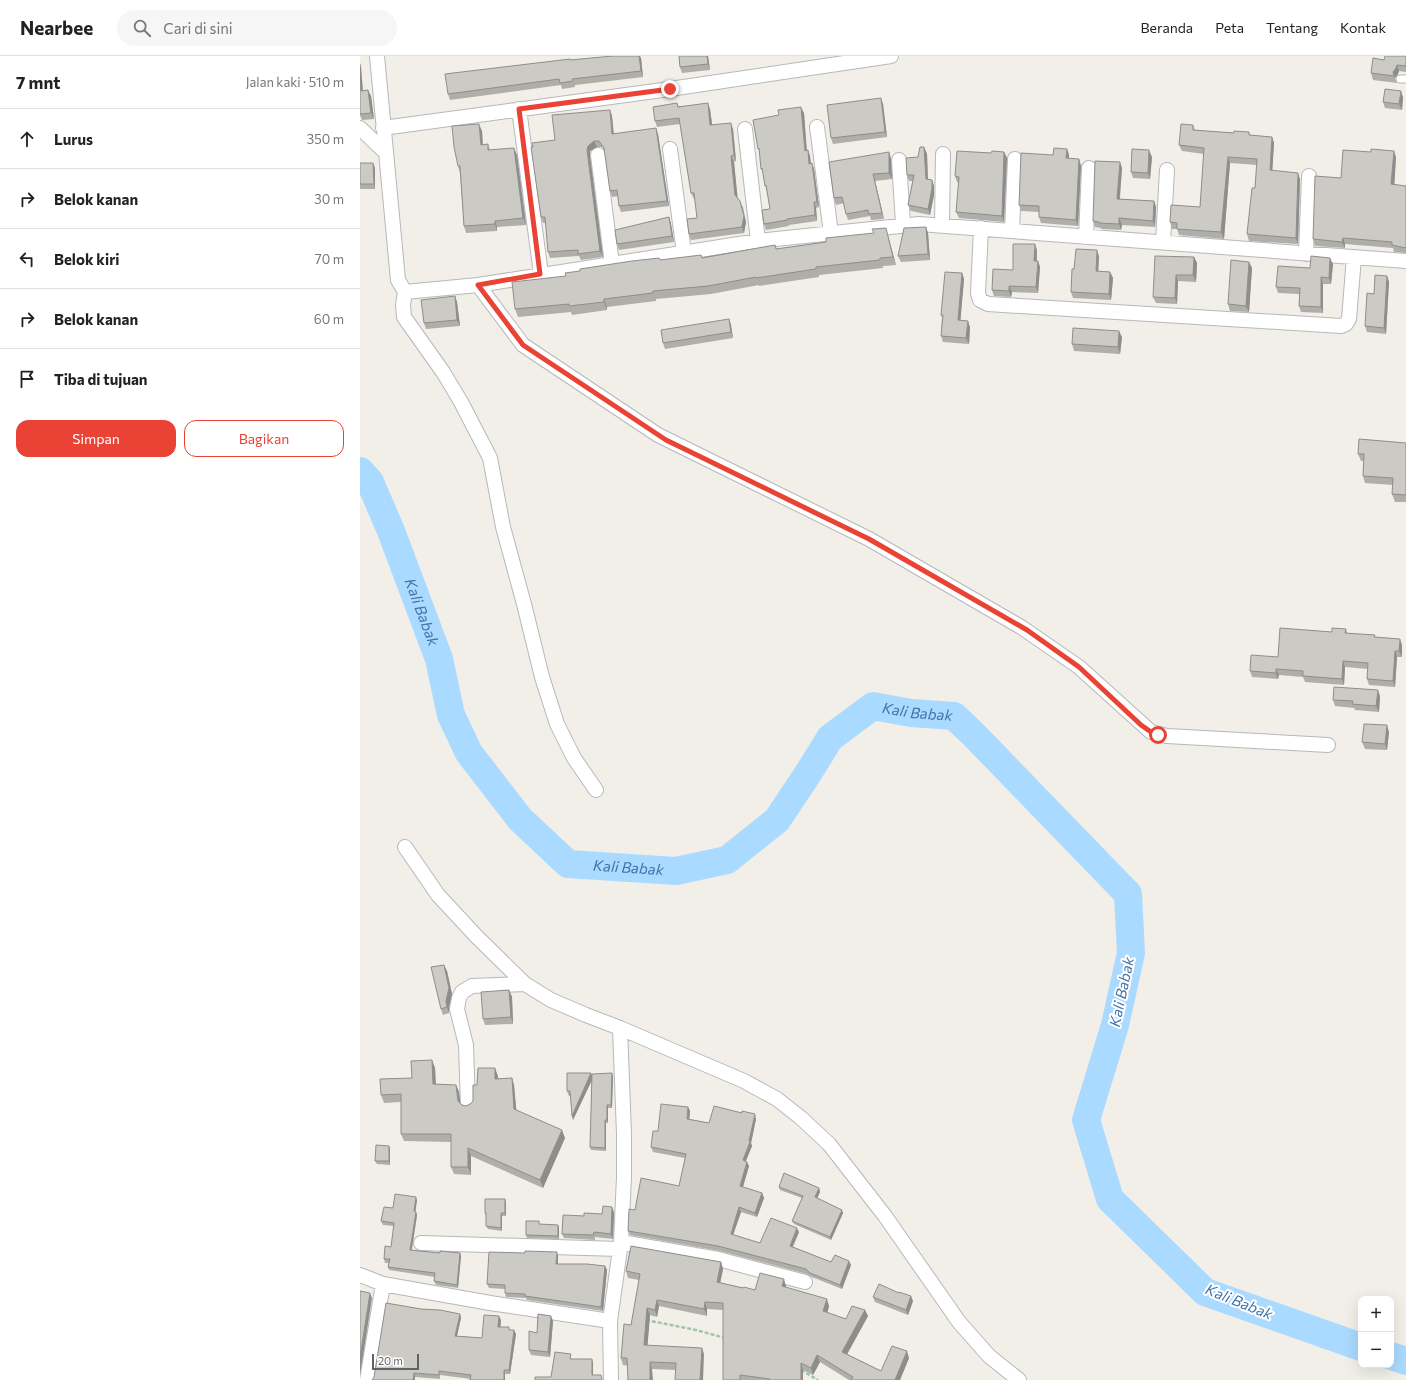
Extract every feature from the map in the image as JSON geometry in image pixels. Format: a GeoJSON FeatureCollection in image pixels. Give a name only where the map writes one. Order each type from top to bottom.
{"type":"FeatureCollection","features":[{"type":"Feature","properties":{"kind":"street"},"geometry":{"type":"LineString","coordinates":[[377,56],[398,280],[405,292],[403,305],[404,317],[443,372],[461,402],[490,458],[503,527],[542,677],[557,724],[574,758],[596,790]]}},
{"type":"Feature","properties":{"kind":"street"},"geometry":{"type":"LineString","coordinates":[[383,128],[721,82],[891,56]]}},
{"type":"Feature","properties":{"kind":"street"},"geometry":{"type":"LineString","coordinates":[[519,109],[540,274]]}},
{"type":"Feature","properties":{"kind":"street"},"geometry":{"type":"LineString","coordinates":[[817,127],[831,233]]}},
{"type":"Feature","properties":{"kind":"street"},"geometry":{"type":"LineString","coordinates":[[360,128],[385,152]]}},
{"type":"Feature","properties":{"kind":"street"},"geometry":{"type":"LineString","coordinates":[[745,129],[758,241]]}},
{"type":"Feature","properties":{"kind":"street"},"geometry":{"type":"LineString","coordinates":[[670,149],[684,254]]}},
{"type":"Feature","properties":{"kind":"street"},"geometry":{"type":"LineString","coordinates":[[942,224],[943,154]]}},
{"type":"Feature","properties":{"kind":"street"},"geometry":{"type":"LineString","coordinates":[[598,155],[612,264]]}},
{"type":"Feature","properties":{"kind":"street"},"geometry":{"type":"LineString","coordinates":[[1012,231],[1015,159]]}},
{"type":"Feature","properties":{"kind":"street"},"geometry":{"type":"LineString","coordinates":[[899,160],[903,224]]}},
{"type":"Feature","properties":{"kind":"street"},"geometry":{"type":"LineString","coordinates":[[1086,237],[1090,168]]}},
{"type":"Feature","properties":{"kind":"street"},"geometry":{"type":"LineString","coordinates":[[1163,242],[1167,170]]}},
{"type":"Feature","properties":{"kind":"street"},"geometry":{"type":"LineString","coordinates":[[1306,254],[1309,176]]}},
{"type":"Feature","properties":{"kind":"street"},"geometry":{"type":"LineString","coordinates":[[405,292],[478,285],[540,274],[684,254],[758,241],[903,224],[942,224],[1086,237],[1406,261]]}},
{"type":"Feature","properties":{"kind":"street"},"geometry":{"type":"LineString","coordinates":[[980,228],[978,293],[980,300],[988,304],[1341,326],[1346,324],[1349,319],[1354,257]]}},
{"type":"Feature","properties":{"kind":"street"},"geometry":{"type":"LineString","coordinates":[[478,285],[523,345],[652,431],[666,440],[869,539],[1027,630],[1079,667],[1151,732],[1167,736],[1328,745]]}},
{"type":"Feature","properties":{"kind":"street"},"geometry":{"type":"LineString","coordinates":[[405,847],[438,895],[477,937],[525,984],[551,1000],[744,1081],[778,1098],[829,1144],[885,1216],[959,1322],[989,1356],[1019,1380]]}},
{"type":"Feature","properties":{"kind":"street"},"geometry":{"type":"LineString","coordinates":[[468,1105],[466,1045],[457,1010],[459,998],[462,992],[472,986],[525,984]]}},
{"type":"Feature","properties":{"kind":"street"},"geometry":{"type":"LineString","coordinates":[[611,1380],[610,1321],[620,1245],[624,1177],[620,1028]]}},
{"type":"Feature","properties":{"kind":"street"},"geometry":{"type":"LineString","coordinates":[[421,1243],[620,1245],[718,1259],[805,1282]]}},
{"type":"Feature","properties":{"kind":"street"},"geometry":{"type":"LineString","coordinates":[[360,1275],[383,1284],[490,1303],[610,1321]]}},
{"type":"Feature","properties":{"kind":"street"},"geometry":{"type":"LineString","coordinates":[[366,1380],[383,1284]]}},
{"type":"Feature","properties":{"kind":"path"},"geometry":{"type":"LineString","coordinates":[[642,1319],[696,1330],[725,1338]]}},
{"type":"Feature","properties":{"kind":"path"},"geometry":{"type":"LineString","coordinates":[[796,1366],[818,1380]]}},
{"type":"Feature","properties":{"kind":"building"},"geometry":{"type":"Polygon","coordinates":[[[639,56],[641,71],[572,79],[573,81],[560,83],[559,79],[448,94],[445,74],[570,59],[639,56]]]}},
{"type":"Feature","properties":{"kind":"building"},"geometry":{"type":"Polygon","coordinates":[[[679,56],[707,56],[708,64],[680,67],[679,56]]]}},
{"type":"Feature","properties":{"kind":"building"},"geometry":{"type":"Polygon","coordinates":[[[1385,56],[1406,56],[1406,66],[1397,65],[1393,72],[1394,76],[1371,73],[1373,58],[1384,60],[1385,56]]]}},
{"type":"Feature","properties":{"kind":"building"},"geometry":{"type":"Polygon","coordinates":[[[1385,89],[1401,91],[1399,104],[1383,102],[1385,89]]]}},
{"type":"Feature","properties":{"kind":"building"},"geometry":{"type":"Polygon","coordinates":[[[368,90],[371,113],[360,114],[360,91],[368,90]]]}},
{"type":"Feature","properties":{"kind":"building"},"geometry":{"type":"Polygon","coordinates":[[[881,98],[885,132],[831,138],[827,105],[881,98]]]}},
{"type":"Feature","properties":{"kind":"building"},"geometry":{"type":"Polygon","coordinates":[[[677,103],[678,107],[708,103],[710,125],[731,123],[734,155],[731,156],[735,195],[740,201],[744,216],[742,227],[689,234],[687,219],[697,218],[694,193],[691,193],[679,118],[655,121],[653,107],[677,103]]]}},
{"type":"Feature","properties":{"kind":"building"},"geometry":{"type":"Polygon","coordinates":[[[801,107],[805,151],[808,150],[809,164],[812,163],[817,202],[814,202],[815,215],[764,224],[762,210],[770,209],[762,168],[761,169],[759,148],[758,149],[753,120],[779,115],[778,110],[801,107]]]}},
{"type":"Feature","properties":{"kind":"building"},"geometry":{"type":"Polygon","coordinates":[[[610,110],[612,134],[656,128],[667,201],[619,206],[617,190],[610,191],[604,148],[599,141],[594,141],[588,146],[587,150],[600,251],[578,254],[578,250],[548,252],[545,217],[541,217],[531,147],[533,147],[532,143],[555,140],[552,115],[610,110]]]}},
{"type":"Feature","properties":{"kind":"building"},"geometry":{"type":"Polygon","coordinates":[[[479,124],[481,145],[488,144],[488,150],[514,148],[523,218],[495,221],[495,224],[464,226],[460,166],[458,166],[454,147],[452,126],[479,124]]]}},
{"type":"Feature","properties":{"kind":"building"},"geometry":{"type":"Polygon","coordinates":[[[1181,124],[1193,125],[1193,130],[1234,133],[1234,131],[1249,132],[1249,135],[1272,137],[1270,170],[1298,173],[1296,238],[1247,234],[1252,188],[1255,188],[1257,159],[1228,157],[1221,232],[1177,229],[1177,223],[1170,222],[1171,205],[1200,207],[1204,148],[1179,145],[1181,124]]]}},
{"type":"Feature","properties":{"kind":"building"},"geometry":{"type":"Polygon","coordinates":[[[920,147],[924,147],[926,179],[932,180],[932,189],[928,209],[908,205],[914,175],[907,175],[906,158],[918,157],[920,147]]]}},
{"type":"Feature","properties":{"kind":"building"},"geometry":{"type":"Polygon","coordinates":[[[1054,148],[1067,149],[1066,158],[1079,159],[1076,220],[1039,217],[1039,206],[1019,205],[1021,153],[1053,155],[1054,148]]]}},
{"type":"Feature","properties":{"kind":"building"},"geometry":{"type":"Polygon","coordinates":[[[1132,149],[1149,150],[1148,173],[1131,172],[1132,149]]]}},
{"type":"Feature","properties":{"kind":"building"},"geometry":{"type":"Polygon","coordinates":[[[1371,149],[1394,151],[1391,184],[1406,186],[1406,248],[1392,245],[1392,242],[1343,238],[1342,242],[1313,239],[1315,176],[1341,178],[1343,150],[1371,152],[1371,149]]]}},
{"type":"Feature","properties":{"kind":"building"},"geometry":{"type":"Polygon","coordinates":[[[957,151],[991,153],[992,151],[1004,152],[1002,216],[956,212],[959,177],[955,176],[957,151]]]}},
{"type":"Feature","properties":{"kind":"building"},"geometry":{"type":"Polygon","coordinates":[[[889,152],[889,173],[873,174],[882,213],[869,214],[868,210],[846,214],[842,197],[834,198],[829,162],[889,152]]]}},
{"type":"Feature","properties":{"kind":"building"},"geometry":{"type":"Polygon","coordinates":[[[1095,161],[1120,162],[1117,199],[1154,201],[1153,221],[1119,218],[1119,224],[1099,223],[1093,221],[1095,161]]]}},
{"type":"Feature","properties":{"kind":"building"},"geometry":{"type":"Polygon","coordinates":[[[360,163],[373,163],[374,184],[360,184],[360,163]]]}},
{"type":"Feature","properties":{"kind":"building"},"geometry":{"type":"Polygon","coordinates":[[[669,217],[672,236],[617,244],[615,230],[669,217]]]}},
{"type":"Feature","properties":{"kind":"building"},"geometry":{"type":"Polygon","coordinates":[[[926,227],[928,254],[898,256],[904,228],[926,227]]]}},
{"type":"Feature","properties":{"kind":"building"},"geometry":{"type":"Polygon","coordinates":[[[886,228],[893,257],[880,258],[880,260],[816,267],[816,269],[756,277],[708,286],[653,291],[653,293],[604,299],[604,302],[569,306],[569,304],[515,309],[512,282],[566,276],[565,273],[580,271],[580,269],[632,261],[659,258],[660,260],[701,255],[702,258],[775,245],[776,249],[826,242],[826,238],[874,233],[872,229],[886,228]]]}},
{"type":"Feature","properties":{"kind":"building"},"geometry":{"type":"Polygon","coordinates":[[[1013,244],[1035,244],[1034,261],[1038,261],[1036,287],[1009,286],[1009,291],[992,290],[993,269],[1013,270],[1013,244]]]}},
{"type":"Feature","properties":{"kind":"building"},"geometry":{"type":"Polygon","coordinates":[[[1076,249],[1097,250],[1096,271],[1110,272],[1109,294],[1071,292],[1072,269],[1074,269],[1076,249]]]}},
{"type":"Feature","properties":{"kind":"building"},"geometry":{"type":"Polygon","coordinates":[[[1155,256],[1194,257],[1193,275],[1176,275],[1175,298],[1153,297],[1155,256]]]}},
{"type":"Feature","properties":{"kind":"building"},"geometry":{"type":"Polygon","coordinates":[[[1311,256],[1330,258],[1329,278],[1321,277],[1321,307],[1299,306],[1300,288],[1276,287],[1278,266],[1310,268],[1311,256]]]}},
{"type":"Feature","properties":{"kind":"building"},"geometry":{"type":"Polygon","coordinates":[[[1231,260],[1249,262],[1246,306],[1228,304],[1231,260]]]}},
{"type":"Feature","properties":{"kind":"building"},"geometry":{"type":"Polygon","coordinates":[[[945,272],[962,273],[958,320],[968,321],[966,338],[941,336],[943,315],[941,315],[945,272]]]}},
{"type":"Feature","properties":{"kind":"building"},"geometry":{"type":"Polygon","coordinates":[[[1375,275],[1387,276],[1384,328],[1365,326],[1367,293],[1374,294],[1375,275]]]}},
{"type":"Feature","properties":{"kind":"building"},"geometry":{"type":"Polygon","coordinates":[[[455,296],[457,320],[424,323],[421,300],[455,296]]]}},
{"type":"Feature","properties":{"kind":"building"},"geometry":{"type":"Polygon","coordinates":[[[729,319],[731,332],[663,343],[661,330],[729,319]]]}},
{"type":"Feature","properties":{"kind":"building"},"geometry":{"type":"Polygon","coordinates":[[[1073,328],[1119,331],[1118,347],[1072,344],[1073,328]]]}},
{"type":"Feature","properties":{"kind":"building"},"geometry":{"type":"Polygon","coordinates":[[[1359,439],[1406,443],[1406,495],[1392,494],[1393,478],[1363,476],[1364,454],[1358,454],[1359,439]]]}},
{"type":"Feature","properties":{"kind":"building"},"geometry":{"type":"Polygon","coordinates":[[[1280,628],[1332,632],[1332,628],[1346,629],[1345,633],[1375,635],[1374,637],[1400,639],[1399,651],[1395,651],[1393,681],[1367,679],[1368,663],[1343,661],[1342,679],[1303,676],[1303,671],[1276,669],[1276,673],[1250,671],[1251,655],[1278,657],[1280,628]]]}},
{"type":"Feature","properties":{"kind":"building"},"geometry":{"type":"Polygon","coordinates":[[[1334,687],[1378,690],[1376,706],[1352,704],[1353,701],[1333,700],[1334,687]]]}},
{"type":"Feature","properties":{"kind":"building"},"geometry":{"type":"Polygon","coordinates":[[[1364,724],[1387,725],[1385,744],[1362,742],[1364,724]]]}},
{"type":"Feature","properties":{"kind":"building"},"geometry":{"type":"Polygon","coordinates":[[[444,965],[449,988],[446,1001],[447,1007],[441,1009],[431,967],[444,965]]]}},
{"type":"Feature","properties":{"kind":"building"},"geometry":{"type":"Polygon","coordinates":[[[509,990],[511,1017],[483,1019],[481,992],[509,990]]]}},
{"type":"Feature","properties":{"kind":"building"},"geometry":{"type":"Polygon","coordinates":[[[432,1060],[433,1084],[456,1085],[458,1101],[462,1105],[466,1106],[473,1101],[473,1085],[477,1085],[478,1068],[495,1068],[495,1079],[512,1078],[514,1109],[562,1130],[540,1180],[468,1148],[468,1167],[451,1167],[451,1134],[401,1134],[401,1094],[381,1095],[380,1079],[412,1078],[411,1061],[432,1060]]]}},
{"type":"Feature","properties":{"kind":"building"},"geometry":{"type":"Polygon","coordinates":[[[567,1073],[591,1073],[572,1116],[570,1091],[567,1091],[567,1073]]]}},
{"type":"Feature","properties":{"kind":"building"},"geometry":{"type":"Polygon","coordinates":[[[612,1073],[611,1105],[607,1105],[607,1120],[605,1120],[605,1148],[590,1147],[592,1074],[612,1073]]]}},
{"type":"Feature","properties":{"kind":"building"},"geometry":{"type":"Polygon","coordinates":[[[661,1104],[688,1107],[687,1119],[709,1123],[714,1106],[742,1113],[742,1111],[755,1114],[750,1142],[743,1160],[747,1162],[740,1186],[762,1193],[755,1213],[739,1207],[731,1234],[760,1243],[771,1218],[797,1228],[790,1246],[831,1262],[835,1255],[849,1261],[840,1285],[810,1273],[806,1269],[718,1246],[628,1231],[629,1209],[635,1210],[641,1178],[679,1186],[686,1154],[651,1147],[653,1131],[658,1131],[661,1104]]]}},
{"type":"Feature","properties":{"kind":"building"},"geometry":{"type":"Polygon","coordinates":[[[376,1145],[389,1146],[389,1161],[375,1161],[376,1145]]]}},
{"type":"Feature","properties":{"kind":"building"},"geometry":{"type":"Polygon","coordinates":[[[784,1173],[819,1188],[815,1197],[842,1210],[830,1237],[792,1221],[803,1196],[779,1187],[784,1173]]]}},
{"type":"Feature","properties":{"kind":"building"},"geometry":{"type":"Polygon","coordinates":[[[395,1194],[416,1197],[414,1211],[416,1212],[410,1250],[460,1253],[457,1285],[434,1281],[435,1273],[388,1267],[390,1259],[384,1259],[385,1246],[391,1247],[394,1223],[381,1221],[384,1207],[393,1208],[395,1194]]]}},
{"type":"Feature","properties":{"kind":"building"},"geometry":{"type":"Polygon","coordinates":[[[485,1199],[505,1199],[505,1213],[501,1213],[501,1228],[486,1226],[485,1199]]]}},
{"type":"Feature","properties":{"kind":"building"},"geometry":{"type":"Polygon","coordinates":[[[603,1206],[612,1207],[611,1234],[594,1232],[593,1235],[562,1234],[563,1215],[584,1216],[584,1213],[602,1214],[603,1206]]]}},
{"type":"Feature","properties":{"kind":"building"},"geometry":{"type":"Polygon","coordinates":[[[526,1221],[539,1221],[539,1224],[558,1225],[558,1236],[526,1235],[526,1221]]]}},
{"type":"Feature","properties":{"kind":"building"},"geometry":{"type":"Polygon","coordinates":[[[631,1246],[721,1262],[717,1282],[743,1288],[755,1290],[760,1273],[784,1279],[782,1286],[827,1299],[823,1311],[846,1319],[852,1306],[865,1310],[842,1352],[881,1371],[892,1346],[907,1351],[895,1380],[851,1380],[853,1377],[817,1355],[811,1368],[801,1363],[801,1380],[770,1380],[740,1375],[740,1380],[723,1380],[723,1303],[705,1302],[704,1309],[657,1300],[655,1310],[647,1308],[644,1345],[702,1348],[700,1380],[675,1380],[676,1363],[650,1362],[650,1380],[628,1380],[627,1358],[621,1358],[624,1324],[631,1325],[640,1274],[626,1271],[631,1246]]]}},
{"type":"Feature","properties":{"kind":"building"},"geometry":{"type":"Polygon","coordinates":[[[525,1251],[557,1252],[556,1264],[587,1264],[605,1266],[601,1307],[525,1296],[525,1294],[505,1293],[505,1285],[487,1284],[489,1252],[525,1253],[525,1251]]]}},
{"type":"Feature","properties":{"kind":"building"},"geometry":{"type":"Polygon","coordinates":[[[879,1284],[899,1293],[911,1296],[906,1310],[873,1297],[879,1284]]]}},
{"type":"Feature","properties":{"kind":"building"},"geometry":{"type":"Polygon","coordinates":[[[360,1291],[370,1293],[360,1357],[360,1291]]]}},
{"type":"Feature","properties":{"kind":"building"},"geometry":{"type":"Polygon","coordinates":[[[386,1303],[460,1314],[455,1336],[482,1338],[484,1315],[499,1316],[498,1327],[509,1327],[509,1330],[514,1330],[509,1370],[504,1370],[504,1380],[470,1380],[471,1375],[439,1371],[439,1375],[414,1373],[413,1380],[372,1380],[374,1377],[386,1303]]]}},
{"type":"Feature","properties":{"kind":"building"},"geometry":{"type":"Polygon","coordinates":[[[538,1314],[551,1316],[548,1352],[529,1350],[529,1331],[537,1333],[538,1314]]]}},
{"type":"Feature","properties":{"kind":"building"},"geometry":{"type":"Polygon","coordinates":[[[555,1352],[571,1354],[570,1359],[592,1359],[592,1375],[601,1375],[602,1380],[535,1380],[535,1377],[551,1377],[555,1352]]]}},
{"type":"Feature","properties":{"kind":"waterway","name":"Kali Babak"},"geometry":{"type":"LineString","coordinates":[[360,471],[370,482],[391,531],[439,659],[451,715],[469,753],[520,819],[568,864],[676,871],[727,860],[777,820],[830,738],[873,706],[911,713],[954,716],[1128,894],[1131,953],[1115,1025],[1086,1120],[1110,1199],[1205,1292],[1358,1346]]}},
{"type":"Feature","properties":{"kind":"waterway","name":"Kali Babak"},"geometry":{"type":"LineString","coordinates":[[1394,1357],[1406,1361]]}},
{"type":"Feature","properties":{"kind":"route"},"geometry":{"type":"LineString","coordinates":[[670,89],[519,109],[540,274],[478,285],[515,336],[523,345],[666,440],[869,539],[1027,630],[1079,667],[1141,725],[1158,735]]}}]}
